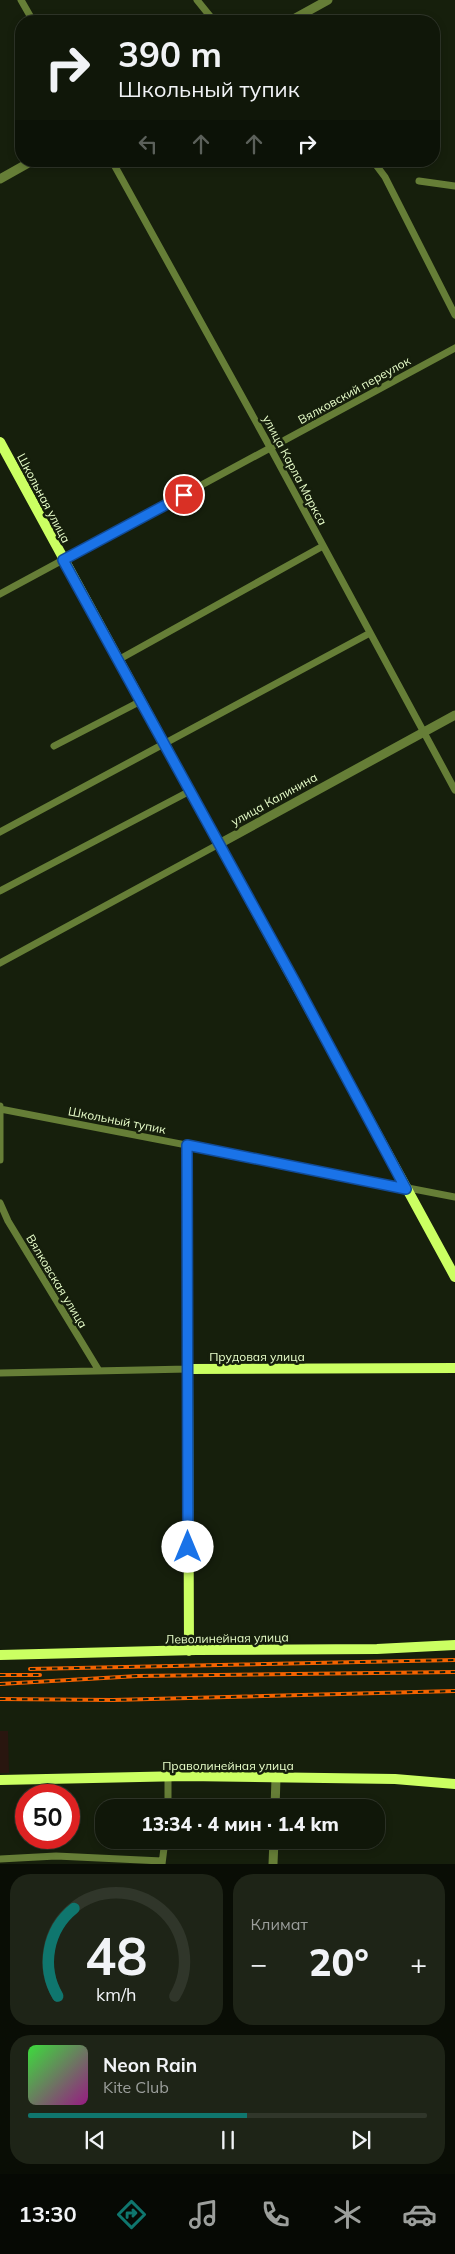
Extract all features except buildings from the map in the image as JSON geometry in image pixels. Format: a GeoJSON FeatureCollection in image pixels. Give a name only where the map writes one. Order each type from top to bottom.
{"type":"FeatureCollection","features":[{"type":"Feature","properties":{"kind":"main road","name":"Школьная улица"},"geometry":{"type":"LineString","coordinates":[[0,442],[455,1277]]}},
{"type":"Feature","properties":{"kind":"main road","name":"Прудовая улица"},"geometry":{"type":"LineString","coordinates":[[188,1369],[455,1368]]}},
{"type":"Feature","properties":{"kind":"main road"},"geometry":{"type":"LineString","coordinates":[[188,1369],[189,1651]]}},
{"type":"Feature","properties":{"kind":"main road","name":"Леволинейная улица"},"geometry":{"type":"LineString","coordinates":[[0,1655],[396,1649],[455,1645]]}},
{"type":"Feature","properties":{"kind":"main road","name":"Праволинейная улица"},"geometry":{"type":"LineString","coordinates":[[0,1780],[168,1777],[396,1780],[455,1784]]}},
{"type":"Feature","properties":{"kind":"street"},"geometry":{"type":"LineString","coordinates":[[21,0],[30,15]]}},
{"type":"Feature","properties":{"kind":"street"},"geometry":{"type":"LineString","coordinates":[[197,0],[209,15]]}},
{"type":"Feature","properties":{"kind":"street"},"geometry":{"type":"LineString","coordinates":[[301,15],[328,0]]}},
{"type":"Feature","properties":{"kind":"street"},"geometry":{"type":"LineString","coordinates":[[0,179],[21,167]]}},
{"type":"Feature","properties":{"kind":"street","name":"улица Карла Маркса"},"geometry":{"type":"LineString","coordinates":[[115,167],[271,449],[455,790]]}},
{"type":"Feature","properties":{"kind":"street"},"geometry":{"type":"LineString","coordinates":[[378,167],[385,177],[455,315]]}},
{"type":"Feature","properties":{"kind":"street"},"geometry":{"type":"LineString","coordinates":[[419,181],[455,186]]}},
{"type":"Feature","properties":{"kind":"street","name":"Вялковский переулок"},"geometry":{"type":"LineString","coordinates":[[0,594],[455,348]]}},
{"type":"Feature","properties":{"kind":"street"},"geometry":{"type":"LineString","coordinates":[[118,660],[323,546]]}},
{"type":"Feature","properties":{"kind":"street"},"geometry":{"type":"LineString","coordinates":[[0,832],[370,633]]}},
{"type":"Feature","properties":{"kind":"street"},"geometry":{"type":"LineString","coordinates":[[54,746],[141,701]]}},
{"type":"Feature","properties":{"kind":"street","name":"улица Калинина"},"geometry":{"type":"LineString","coordinates":[[0,963],[455,715]]}},
{"type":"Feature","properties":{"kind":"street"},"geometry":{"type":"LineString","coordinates":[[0,891],[190,791]]}},
{"type":"Feature","properties":{"kind":"street"},"geometry":{"type":"LineString","coordinates":[[0,1108],[0,1160]]}},
{"type":"Feature","properties":{"kind":"street","name":"Школьный тупик"},"geometry":{"type":"LineString","coordinates":[[0,1108],[406,1189],[455,1197]]}},
{"type":"Feature","properties":{"kind":"street"},"geometry":{"type":"LineString","coordinates":[[187,1145],[188,1369]]}},
{"type":"Feature","properties":{"kind":"street","name":"Вялковская улица"},"geometry":{"type":"LineString","coordinates":[[0,1203],[8,1221],[98,1369]]}},
{"type":"Feature","properties":{"kind":"street","name":"Прудовая улица"},"geometry":{"type":"LineString","coordinates":[[0,1373],[98,1369],[188,1369]]}},
{"type":"Feature","properties":{"kind":"street"},"geometry":{"type":"LineString","coordinates":[[168,1777],[168,1799]]}},
{"type":"Feature","properties":{"kind":"street"},"geometry":{"type":"LineString","coordinates":[[275,1799],[276,1778]]}},
{"type":"Feature","properties":{"kind":"street"},"geometry":{"type":"LineString","coordinates":[[0,1859],[56,1856],[162,1863],[164,1849]]}},
{"type":"Feature","properties":{"kind":"street"},"geometry":{"type":"LineString","coordinates":[[273,1864],[274,1849]]}},
{"type":"Feature","properties":{"kind":"shaded area"},"geometry":{"type":"Polygon","coordinates":[[[0,1731],[8,1731],[9,1773],[0,1773],[0,1731]]]}},
{"type":"Feature","properties":{"kind":"railway"},"geometry":{"type":"LineString","coordinates":[[30,1669],[455,1660]]}},
{"type":"Feature","properties":{"kind":"railway"},"geometry":{"type":"LineString","coordinates":[[0,1684],[138,1676],[455,1672]]}},
{"type":"Feature","properties":{"kind":"railway"},"geometry":{"type":"LineString","coordinates":[[0,1675],[40,1675]]}},
{"type":"Feature","properties":{"kind":"railway"},"geometry":{"type":"LineString","coordinates":[[0,1699],[113,1700],[455,1691]]}},
{"type":"Feature","properties":{"kind":"route"},"geometry":{"type":"LineString","coordinates":[[184,495],[63,560],[295,982],[406,1189],[187,1145],[188,1547]]}}]}
